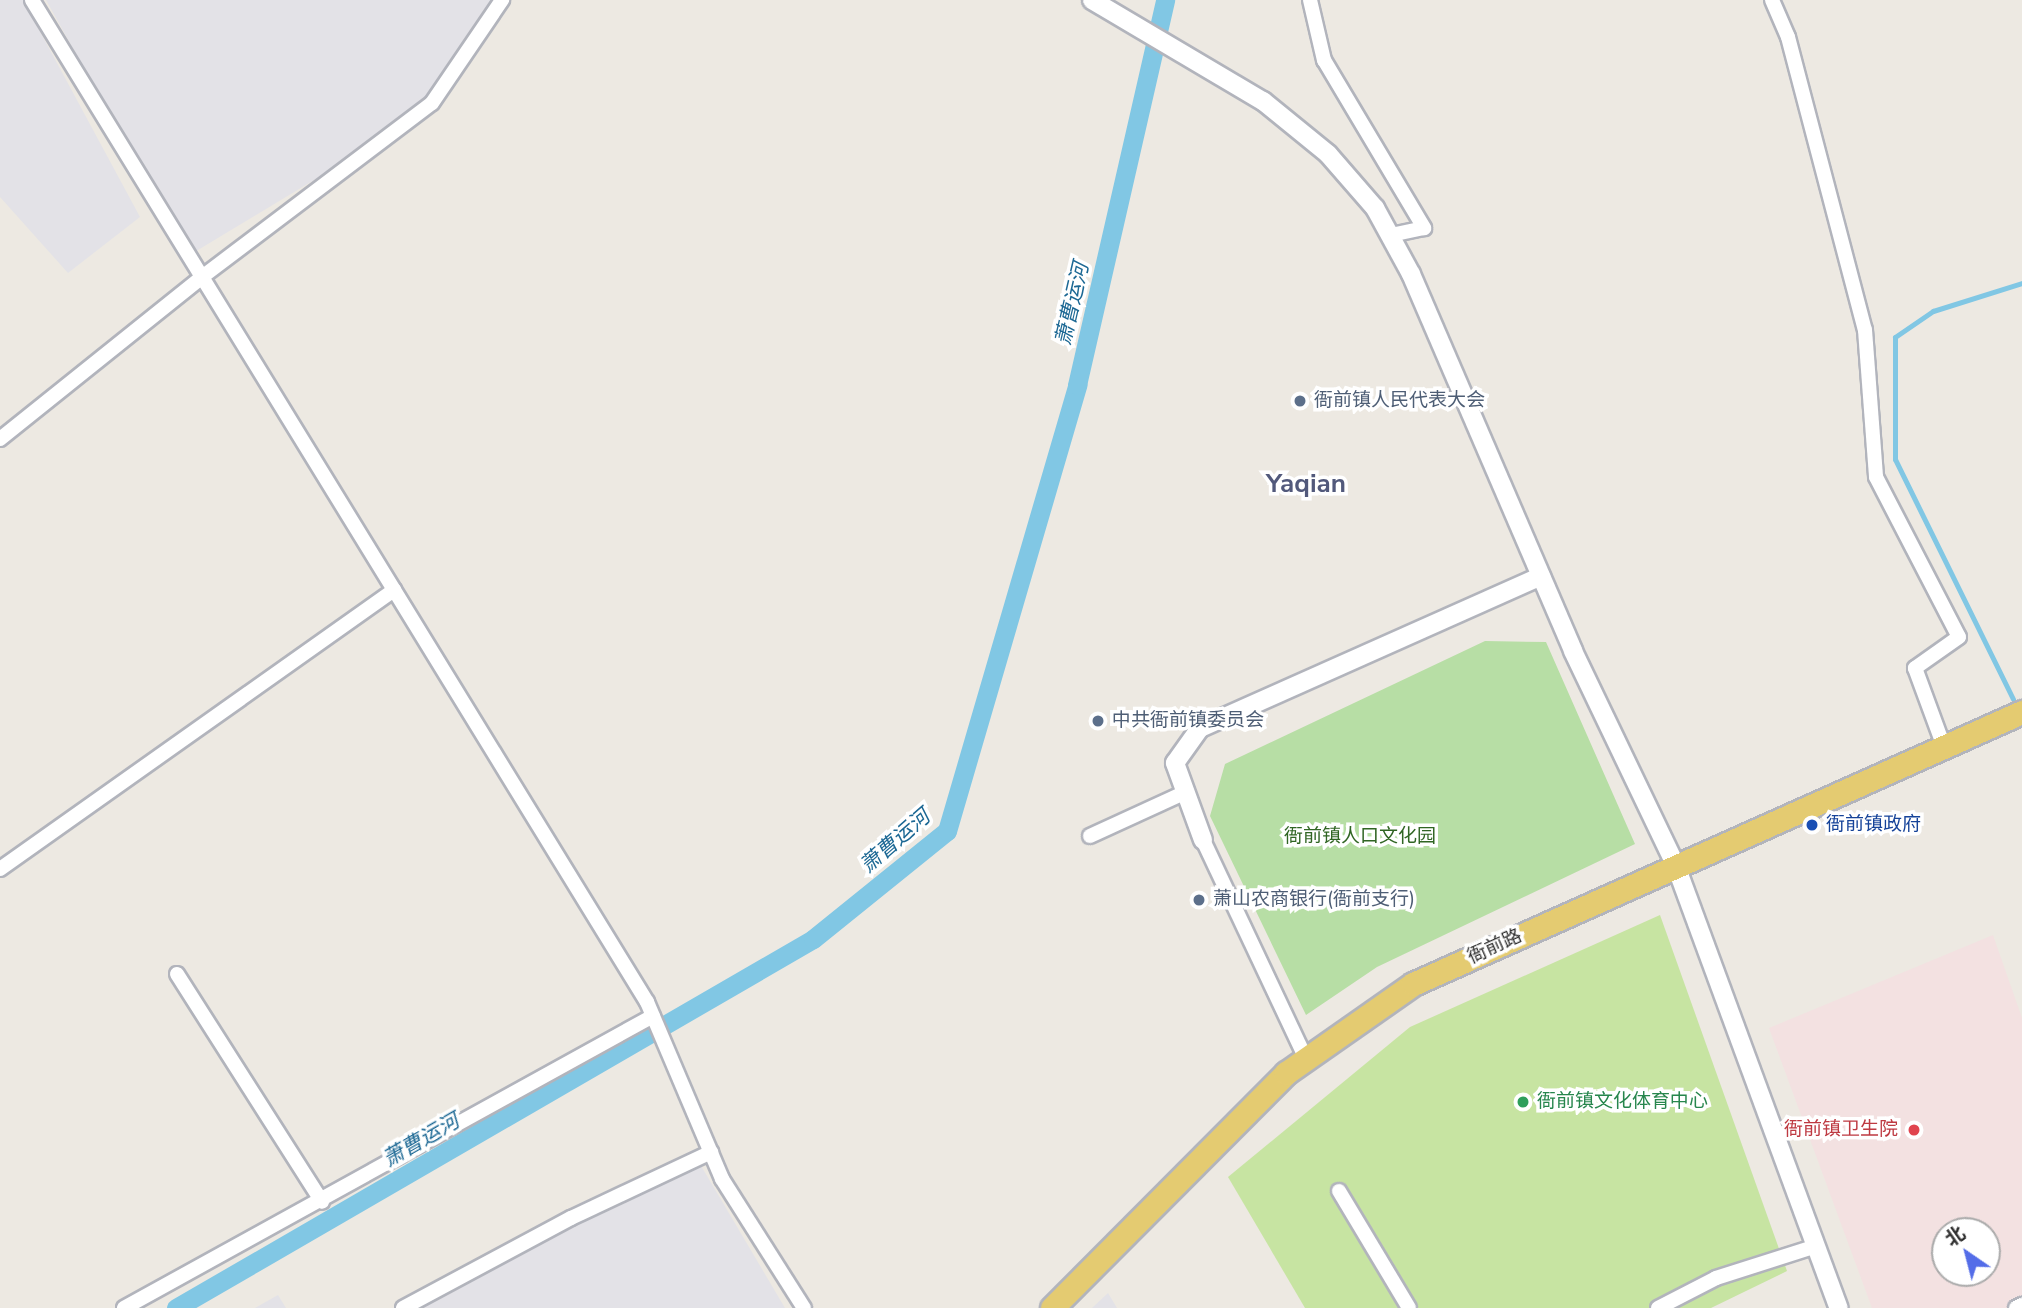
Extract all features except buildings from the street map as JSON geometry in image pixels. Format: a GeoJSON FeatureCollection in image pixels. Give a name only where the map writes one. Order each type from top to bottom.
{"type":"FeatureCollection","features":[{"type":"Feature","properties":{"kind":"main road","name":"衙前路"},"geometry":{"type":"LineString","coordinates":[[1052,1308],[1286,1073],[1413,984],[2022,712]]}},
{"type":"Feature","properties":{"kind":"street"},"geometry":{"type":"LineString","coordinates":[[32,0],[650,1009],[722,1179],[804,1308]]}},
{"type":"Feature","properties":{"kind":"street"},"geometry":{"type":"LineString","coordinates":[[0,439],[202,277],[432,103],[502,0]]}},
{"type":"Feature","properties":{"kind":"street"},"geometry":{"type":"LineString","coordinates":[[1091,0],[1263,101],[1328,154],[1375,208],[1417,286],[1541,576],[1676,866],[1839,1308]]}},
{"type":"Feature","properties":{"kind":"street"},"geometry":{"type":"LineString","coordinates":[[1310,0],[1324,60],[1424,229],[1390,235]]}},
{"type":"Feature","properties":{"kind":"street"},"geometry":{"type":"LineString","coordinates":[[1772,0],[1788,37],[1865,330],[1876,477],[1959,637],[1915,668],[1944,747]]}},
{"type":"Feature","properties":{"kind":"street"},"geometry":{"type":"LineString","coordinates":[[1306,1059],[1202,840],[1175,763],[1200,728],[1541,576]]}},
{"type":"Feature","properties":{"kind":"street"},"geometry":{"type":"LineString","coordinates":[[0,869],[394,590]]}},
{"type":"Feature","properties":{"kind":"street"},"geometry":{"type":"LineString","coordinates":[[1090,836],[1186,792]]}},
{"type":"Feature","properties":{"kind":"street"},"geometry":{"type":"LineString","coordinates":[[177,974],[322,1202]]}},
{"type":"Feature","properties":{"kind":"street"},"geometry":{"type":"LineString","coordinates":[[124,1308],[322,1202],[650,1009]]}},
{"type":"Feature","properties":{"kind":"street"},"geometry":{"type":"LineString","coordinates":[[403,1308],[571,1218],[711,1152]]}},
{"type":"Feature","properties":{"kind":"street"},"geometry":{"type":"LineString","coordinates":[[1339,1191],[1409,1308]]}},
{"type":"Feature","properties":{"kind":"street"},"geometry":{"type":"LineString","coordinates":[[1658,1308],[1716,1278],[1816,1246]]}},
{"type":"Feature","properties":{"kind":"street"},"geometry":{"type":"LineString","coordinates":[[2016,1308],[2022,1305]]}},
{"type":"Feature","properties":{"kind":"shaded area"},"geometry":{"type":"Polygon","coordinates":[[[0,0],[23,0],[140,217],[68,273],[0,197],[0,0]]]}},
{"type":"Feature","properties":{"kind":"shaded area"},"geometry":{"type":"Polygon","coordinates":[[[46,0],[502,0],[462,58],[387,136],[188,256],[46,0]]]}},
{"type":"Feature","properties":{"kind":"shaded area","name":"衙前镇卫生院"},"geometry":{"type":"Polygon","coordinates":[[[1993,935],[2022,1018],[2022,1308],[1872,1308],[1769,1028],[1993,935]]]}},
{"type":"Feature","properties":{"kind":"shaded area"},"geometry":{"type":"Polygon","coordinates":[[[697,1159],[785,1308],[407,1308],[697,1159]]]}},
{"type":"Feature","properties":{"kind":"shaded area"},"geometry":{"type":"Polygon","coordinates":[[[1108,1293],[1117,1308],[1092,1308],[1108,1293]]]}},
{"type":"Feature","properties":{"kind":"shaded area"},"geometry":{"type":"Polygon","coordinates":[[[278,1295],[286,1308],[255,1308],[278,1295]]]}},
{"type":"Feature","properties":{"kind":"green space","name":"衙前镇人口文化园"},"geometry":{"type":"Polygon","coordinates":[[[1485,641],[1546,642],[1635,844],[1377,967],[1306,1015],[1210,816],[1225,764],[1485,641]]]}},
{"type":"Feature","properties":{"kind":"green space","name":"衙前镇文化体育中心"},"geometry":{"type":"Polygon","coordinates":[[[1660,915],[1787,1271],[1711,1308],[1305,1308],[1228,1177],[1410,1027],[1660,915]]]}},
{"type":"Feature","properties":{"kind":"waterway","name":"萧曹运河"},"geometry":{"type":"LineString","coordinates":[[176,1308],[813,939],[947,831],[1077,385],[1165,0]]}},
{"type":"Feature","properties":{"kind":"waterway"},"geometry":{"type":"LineString","coordinates":[[2013,699],[1895,459],[1895,337],[1933,311],[2022,283]]}},
{"type":"Feature","properties":{"kind":"place","name":"衙前镇人民代表大会"},"geometry":{"type":"Point","coordinates":[1300,401]}},
{"type":"Feature","properties":{"kind":"place","name":"中共衙前镇委员会"},"geometry":{"type":"Point","coordinates":[1098,721]}},
{"type":"Feature","properties":{"kind":"place","name":"衙前镇政府"},"geometry":{"type":"Point","coordinates":[1812,825]}},
{"type":"Feature","properties":{"kind":"place","name":"萧山农商银行(衙前支行)"},"geometry":{"type":"Point","coordinates":[1199,900]}},
{"type":"Feature","properties":{"kind":"place","name":"衙前镇文化体育中心"},"geometry":{"type":"Point","coordinates":[1523,1102]}},
{"type":"Feature","properties":{"kind":"place","name":"衙前镇卫生院"},"geometry":{"type":"Point","coordinates":[1914,1130]}},
{"type":"Feature","properties":{"kind":"district","name":"Yaqian"},"geometry":{"type":"Point","coordinates":[1306,484]}}]}
